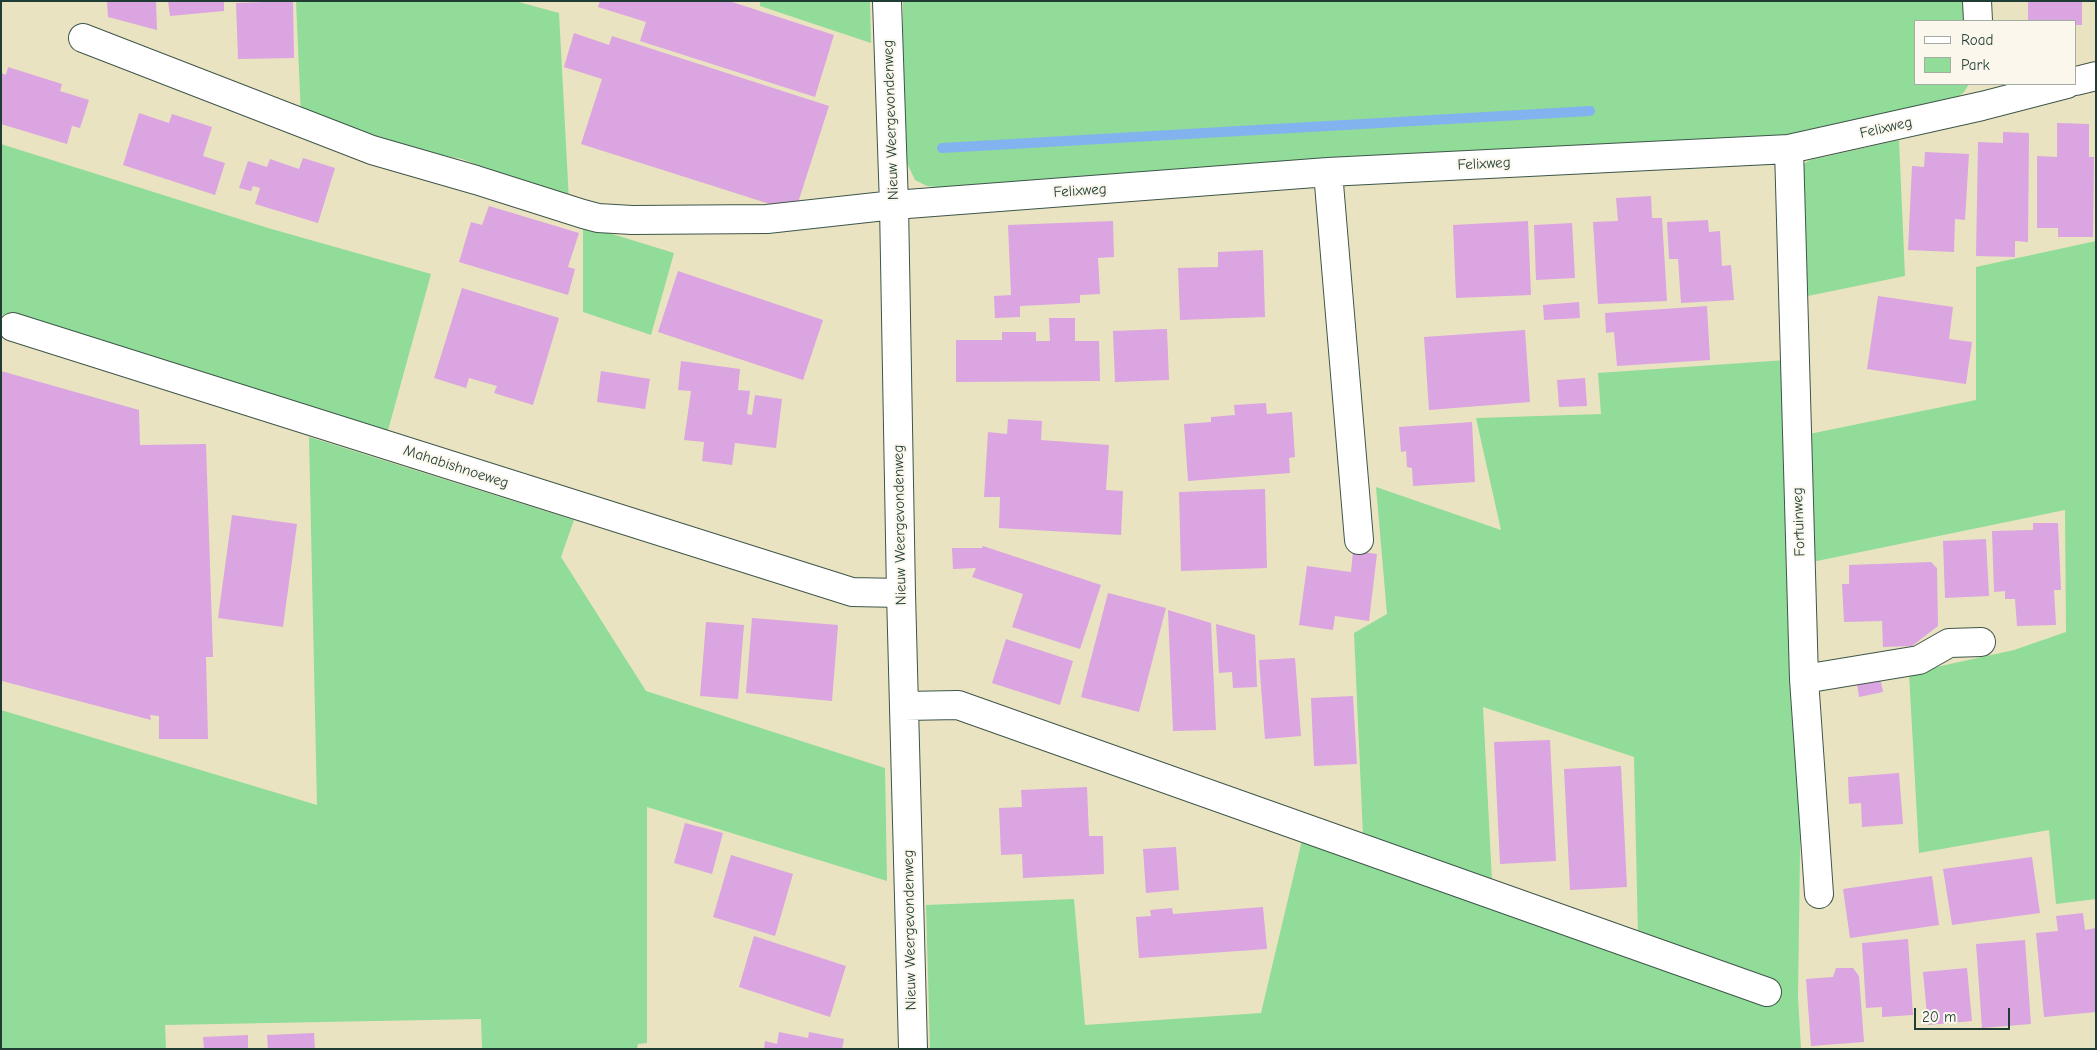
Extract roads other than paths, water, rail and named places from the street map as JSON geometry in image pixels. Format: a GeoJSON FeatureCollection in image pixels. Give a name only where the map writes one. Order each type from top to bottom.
{"type":"FeatureCollection","features":[{"type":"Feature","properties":{"kind":"street","name":"Nieuw Weergevondenweg"},"geometry":{"type":"LineString","coordinates":[[887,1],[894,205],[901,593],[913,1049]]}},
{"type":"Feature","properties":{"kind":"street"},"geometry":{"type":"LineString","coordinates":[[1977,1],[1978,20]]}},
{"type":"Feature","properties":{"kind":"street","name":"Felixweg"},"geometry":{"type":"LineString","coordinates":[[83,38],[372,150],[598,218],[767,219],[894,205],[1328,172],[1788,150],[1981,95],[2059,85]]}},
{"type":"Feature","properties":{"kind":"street"},"geometry":{"type":"LineString","coordinates":[[2077,82],[2096,76]]}},
{"type":"Feature","properties":{"kind":"street","name":"Fortuinweg"},"geometry":{"type":"LineString","coordinates":[[1788,150],[1804,679],[1819,894]]}},
{"type":"Feature","properties":{"kind":"street"},"geometry":{"type":"LineString","coordinates":[[1328,172],[1359,540]]}},
{"type":"Feature","properties":{"kind":"street","name":"Mahabishnoeweg"},"geometry":{"type":"LineString","coordinates":[[13,327],[852,592],[901,593]]}},
{"type":"Feature","properties":{"kind":"street"},"geometry":{"type":"LineString","coordinates":[[1804,679],[1919,660],[1949,643],[1981,642]]}},
{"type":"Feature","properties":{"kind":"street"},"geometry":{"type":"LineString","coordinates":[[905,706],[958,705],[1766,992]]}},
{"type":"Feature","properties":{"kind":"waterway"},"geometry":{"type":"LineString","coordinates":[[942,148],[1590,111]]}}]}
